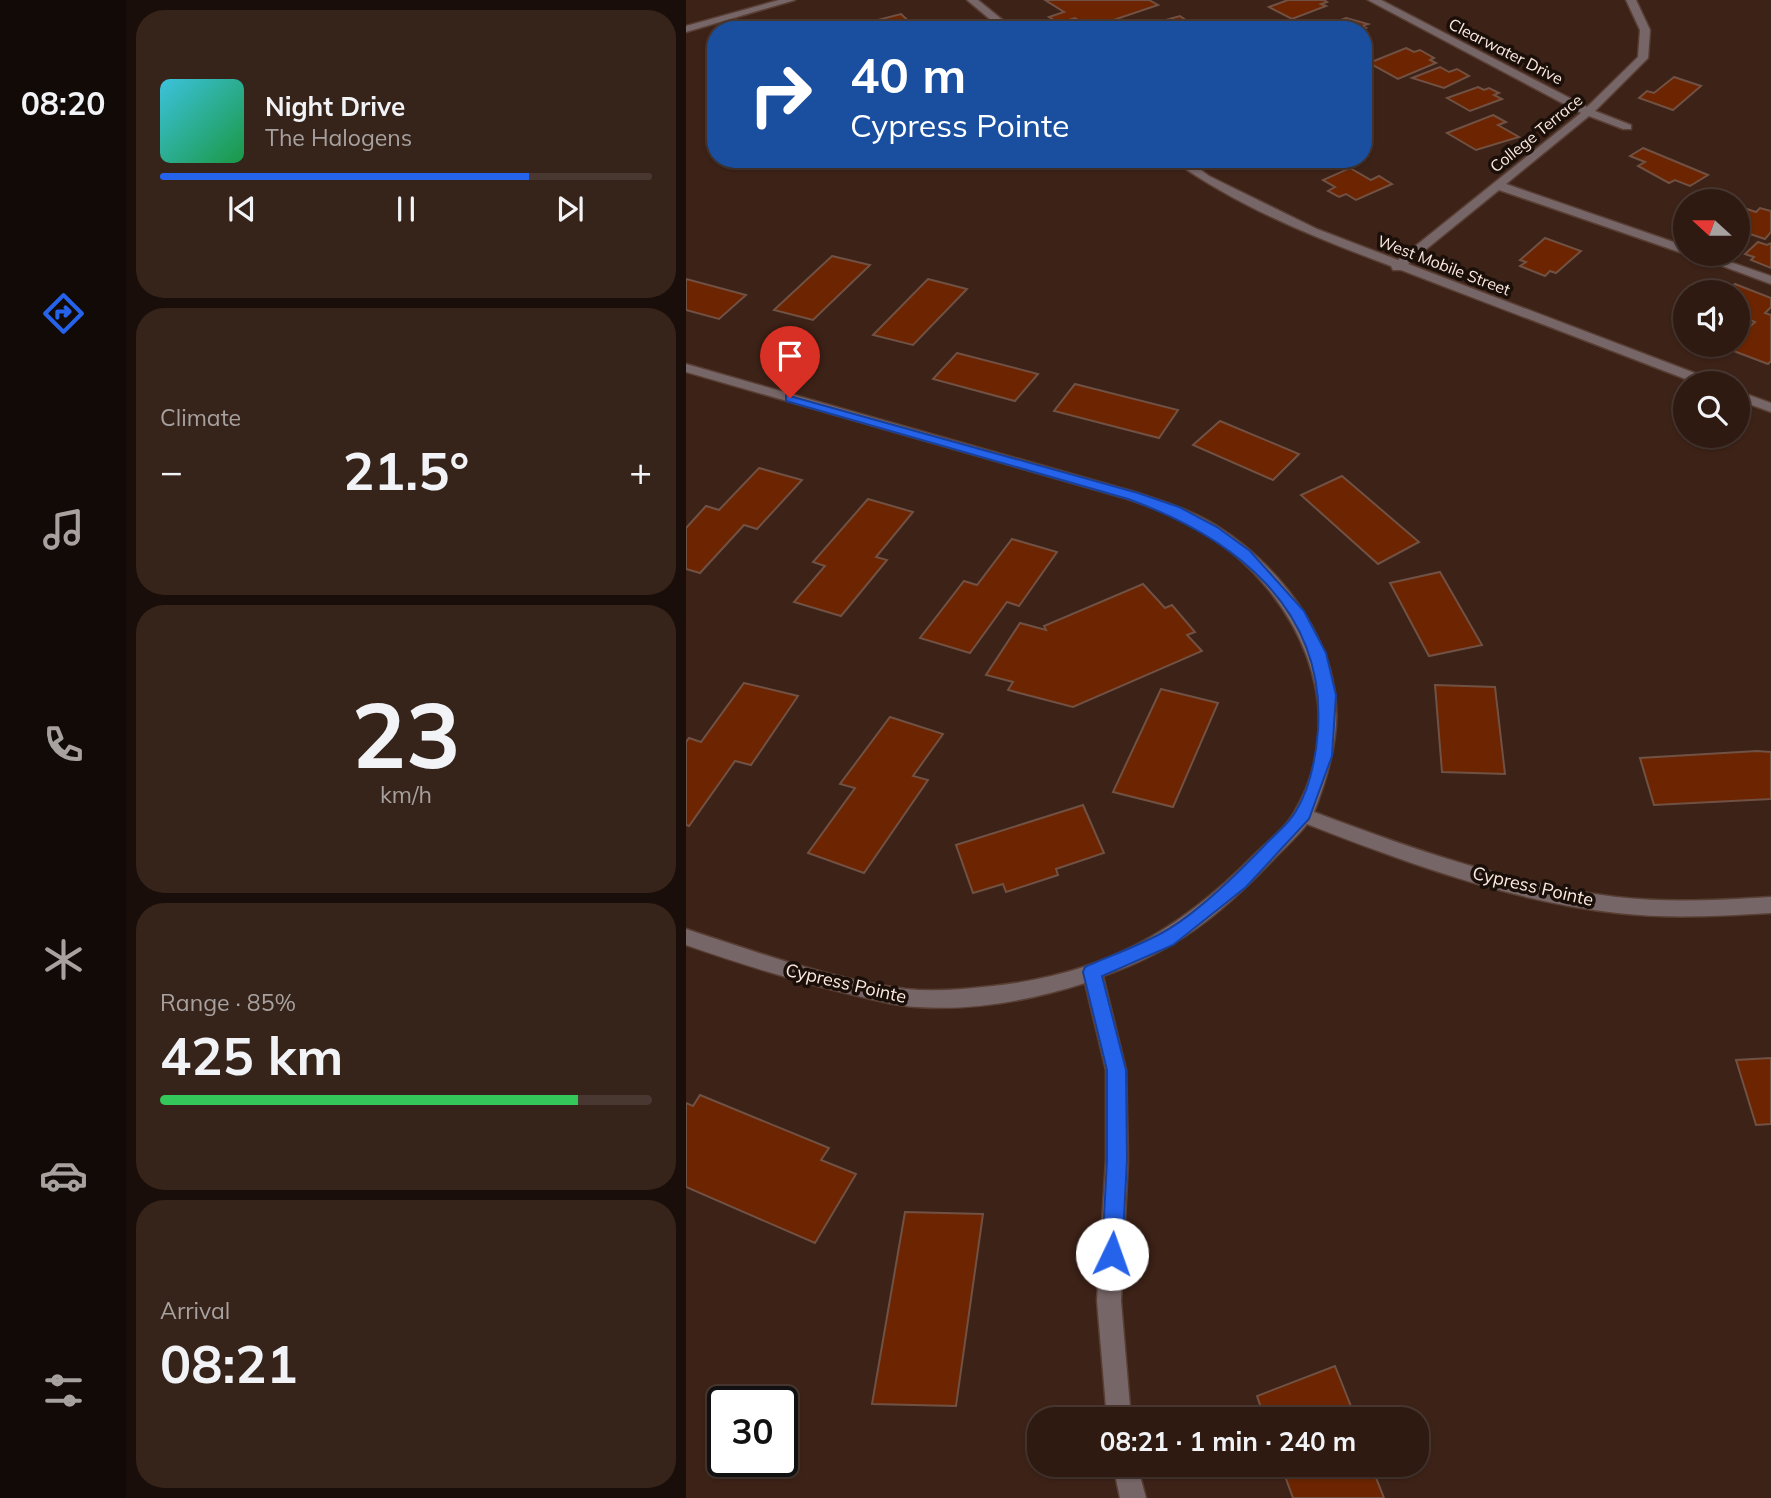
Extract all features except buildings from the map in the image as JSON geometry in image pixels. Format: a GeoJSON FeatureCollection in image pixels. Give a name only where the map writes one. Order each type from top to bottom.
{"type":"FeatureCollection","features":[{"type":"Feature","properties":{"kind":"street"},"geometry":{"type":"LineString","coordinates":[[715,21],[790,0]]}},
{"type":"Feature","properties":{"kind":"street"},"geometry":{"type":"LineString","coordinates":[[972,0],[999,21]]}},
{"type":"Feature","properties":{"kind":"street","name":"Clearwater Drive"},"geometry":{"type":"LineString","coordinates":[[1373,0],[1588,112],[1627,127]]}},
{"type":"Feature","properties":{"kind":"street","name":"College Terrace"},"geometry":{"type":"LineString","coordinates":[[1397,267],[1588,112],[1643,58],[1645,30],[1631,0]]}},
{"type":"Feature","properties":{"kind":"street"},"geometry":{"type":"LineString","coordinates":[[686,29],[707,23]]}},
{"type":"Feature","properties":{"kind":"street","name":"West Mobile Street"},"geometry":{"type":"LineString","coordinates":[[1191,168],[1205,178],[1313,232],[1397,267],[1675,371]]}},
{"type":"Feature","properties":{"kind":"street"},"geometry":{"type":"LineString","coordinates":[[1497,185],[1673,246]]}},
{"type":"Feature","properties":{"kind":"street"},"geometry":{"type":"LineString","coordinates":[[1731,266],[1771,280]]}},
{"type":"Feature","properties":{"kind":"street","name":"Cypress Pointe"},"geometry":{"type":"LineString","coordinates":[[686,368],[1133,496],[1174,511],[1212,530],[1245,555],[1299,615],[1318,653],[1328,695],[1324,756],[1303,814],[1240,882],[1167,939],[1092,972],[995,994],[910,999],[793,973],[686,937]]}},
{"type":"Feature","properties":{"kind":"street"},"geometry":{"type":"LineString","coordinates":[[1750,400],[1771,408]]}},
{"type":"Feature","properties":{"kind":"street","name":"Cypress Pointe"},"geometry":{"type":"LineString","coordinates":[[1303,814],[1385,847],[1545,892],[1642,906],[1693,909],[1771,905]]}},
{"type":"Feature","properties":{"kind":"street"},"geometry":{"type":"LineString","coordinates":[[1092,972],[1116,1070],[1117,1160],[1110,1301],[1118,1407]]}},
{"type":"Feature","properties":{"kind":"street"},"geometry":{"type":"LineString","coordinates":[[1128,1477],[1133,1498]]}},
{"type":"Feature","properties":{"kind":"route"},"geometry":{"type":"LineString","coordinates":[[790,398],[1133,496],[1174,511],[1212,530],[1245,555],[1299,615],[1318,653],[1328,695],[1324,756],[1303,814],[1240,882],[1167,939],[1092,972],[1116,1070],[1117,1160],[1112,1254]]}}]}
